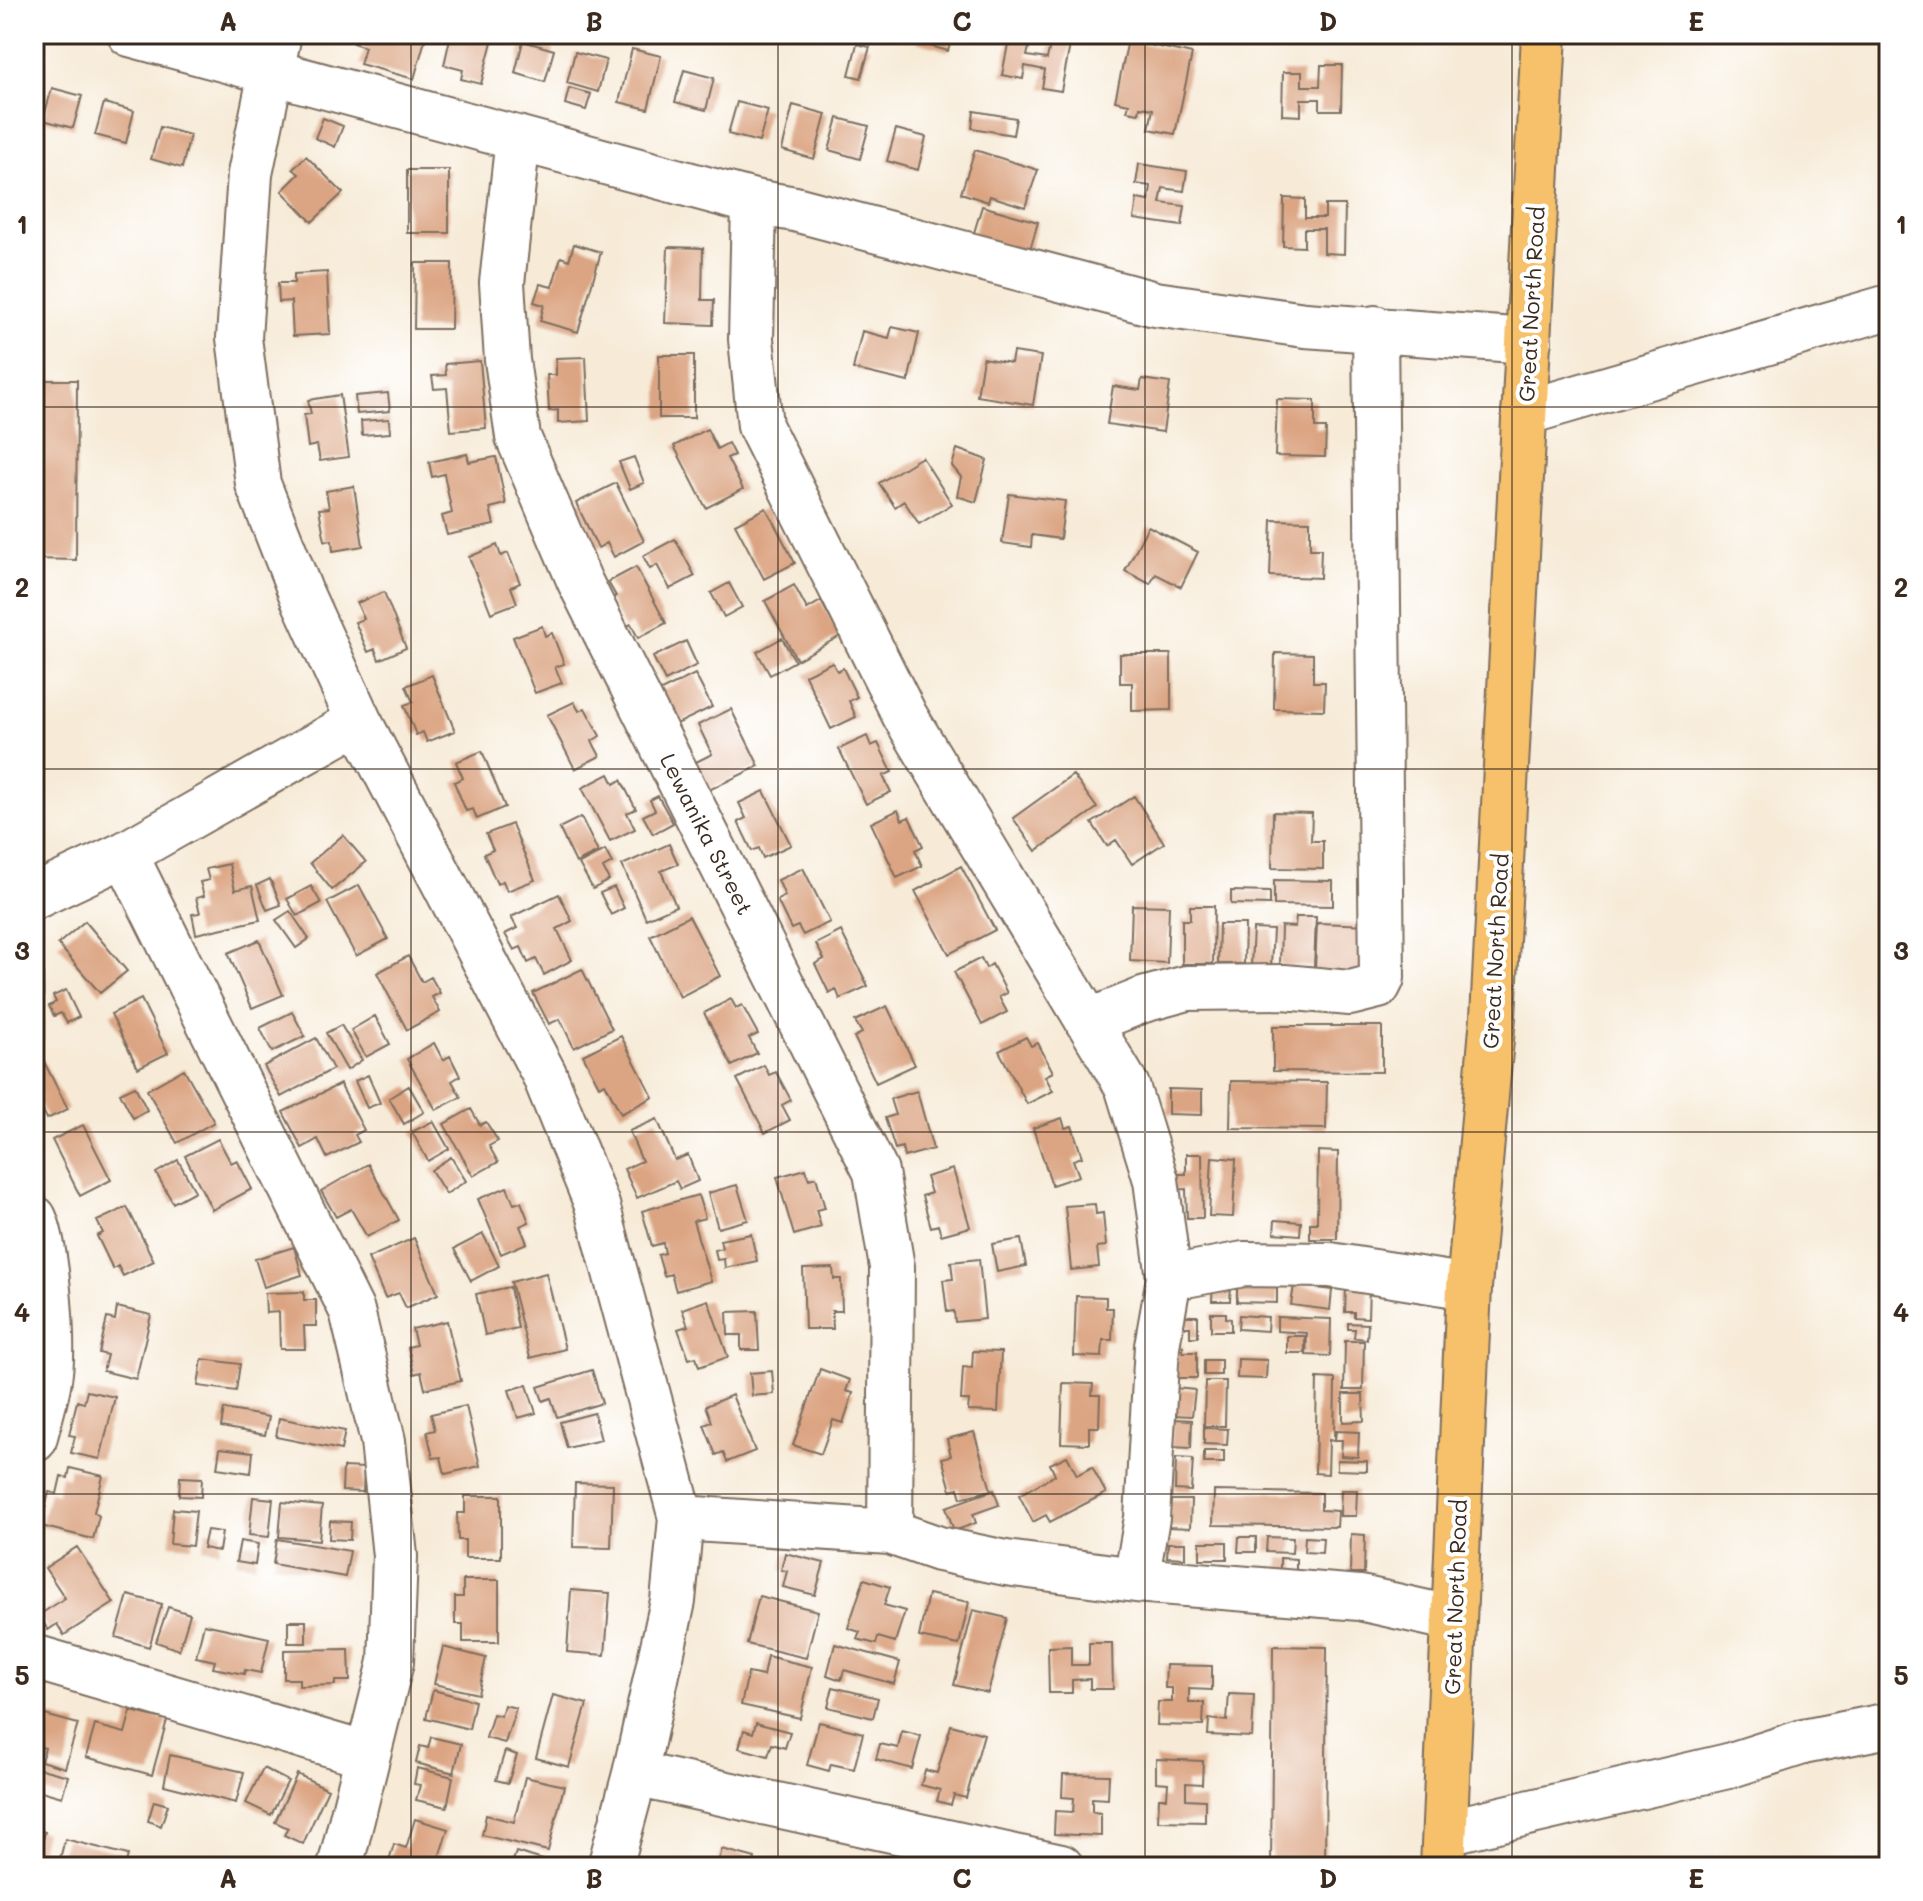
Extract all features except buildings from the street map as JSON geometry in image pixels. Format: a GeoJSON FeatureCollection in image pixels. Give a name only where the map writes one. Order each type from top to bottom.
{"type":"FeatureCollection","features":[{"type":"Feature","properties":{"kind":"highway","name":"Great North Road"},"geometry":{"type":"LineString","coordinates":[[1444,1850],[1469,1287],[1493,1017],[1544,34]]}},
{"type":"Feature","properties":{"kind":"street"},"geometry":{"type":"LineString","coordinates":[[130,34],[275,52],[518,138],[754,202],[795,209],[1155,304],[1305,325],[1529,341]]}},
{"type":"Feature","properties":{"kind":"street"},"geometry":{"type":"LineString","coordinates":[[275,52],[250,174],[239,338],[258,484],[302,596],[359,721],[544,1074],[597,1205],[681,1518],[673,1601],[635,1774],[610,1867]]}},
{"type":"Feature","properties":{"kind":"street","name":"Lewanika Street"},"geometry":{"type":"LineString","coordinates":[[518,138],[502,283],[507,360],[518,437],[580,582],[876,1172],[892,1267],[890,1532]]}},
{"type":"Feature","properties":{"kind":"street"},"geometry":{"type":"LineString","coordinates":[[754,202],[751,339],[760,426],[905,716],[1127,1086],[1156,1180],[1169,1278],[1157,1346],[1147,1518],[1136,1580]]}},
{"type":"Feature","properties":{"kind":"street"},"geometry":{"type":"LineString","coordinates":[[1524,413],[1889,307]]}},
{"type":"Feature","properties":{"kind":"street"},"geometry":{"type":"LineString","coordinates":[[1088,1022],[1143,1000],[1187,988],[1284,987],[1350,993],[1378,986],[1382,978],[1375,328]]}},
{"type":"Feature","properties":{"kind":"street"},"geometry":{"type":"LineString","coordinates":[[34,897],[125,854],[359,721]]}},
{"type":"Feature","properties":{"kind":"street"},"geometry":{"type":"LineString","coordinates":[[125,854],[352,1311],[383,1441],[395,1556],[391,1662],[340,1867]]}},
{"type":"Feature","properties":{"kind":"street"},"geometry":{"type":"LineString","coordinates":[[34,1218],[40,1231],[49,1317],[50,1376],[34,1440]]}},
{"type":"Feature","properties":{"kind":"street"},"geometry":{"type":"LineString","coordinates":[[1169,1278],[1244,1264],[1330,1265],[1469,1287]]}},
{"type":"Feature","properties":{"kind":"street"},"geometry":{"type":"LineString","coordinates":[[681,1518],[890,1532],[939,1549],[1006,1563],[1136,1580],[1360,1598],[1454,1619]]}},
{"type":"Feature","properties":{"kind":"street"},"geometry":{"type":"LineString","coordinates":[[34,1657],[367,1755]]}},
{"type":"Feature","properties":{"kind":"street"},"geometry":{"type":"LineString","coordinates":[[1444,1850],[1630,1786],[1728,1766],[1803,1742],[1889,1725]]}},
{"type":"Feature","properties":{"kind":"street"},"geometry":{"type":"LineString","coordinates":[[635,1774],[1061,1867]]}}]}
